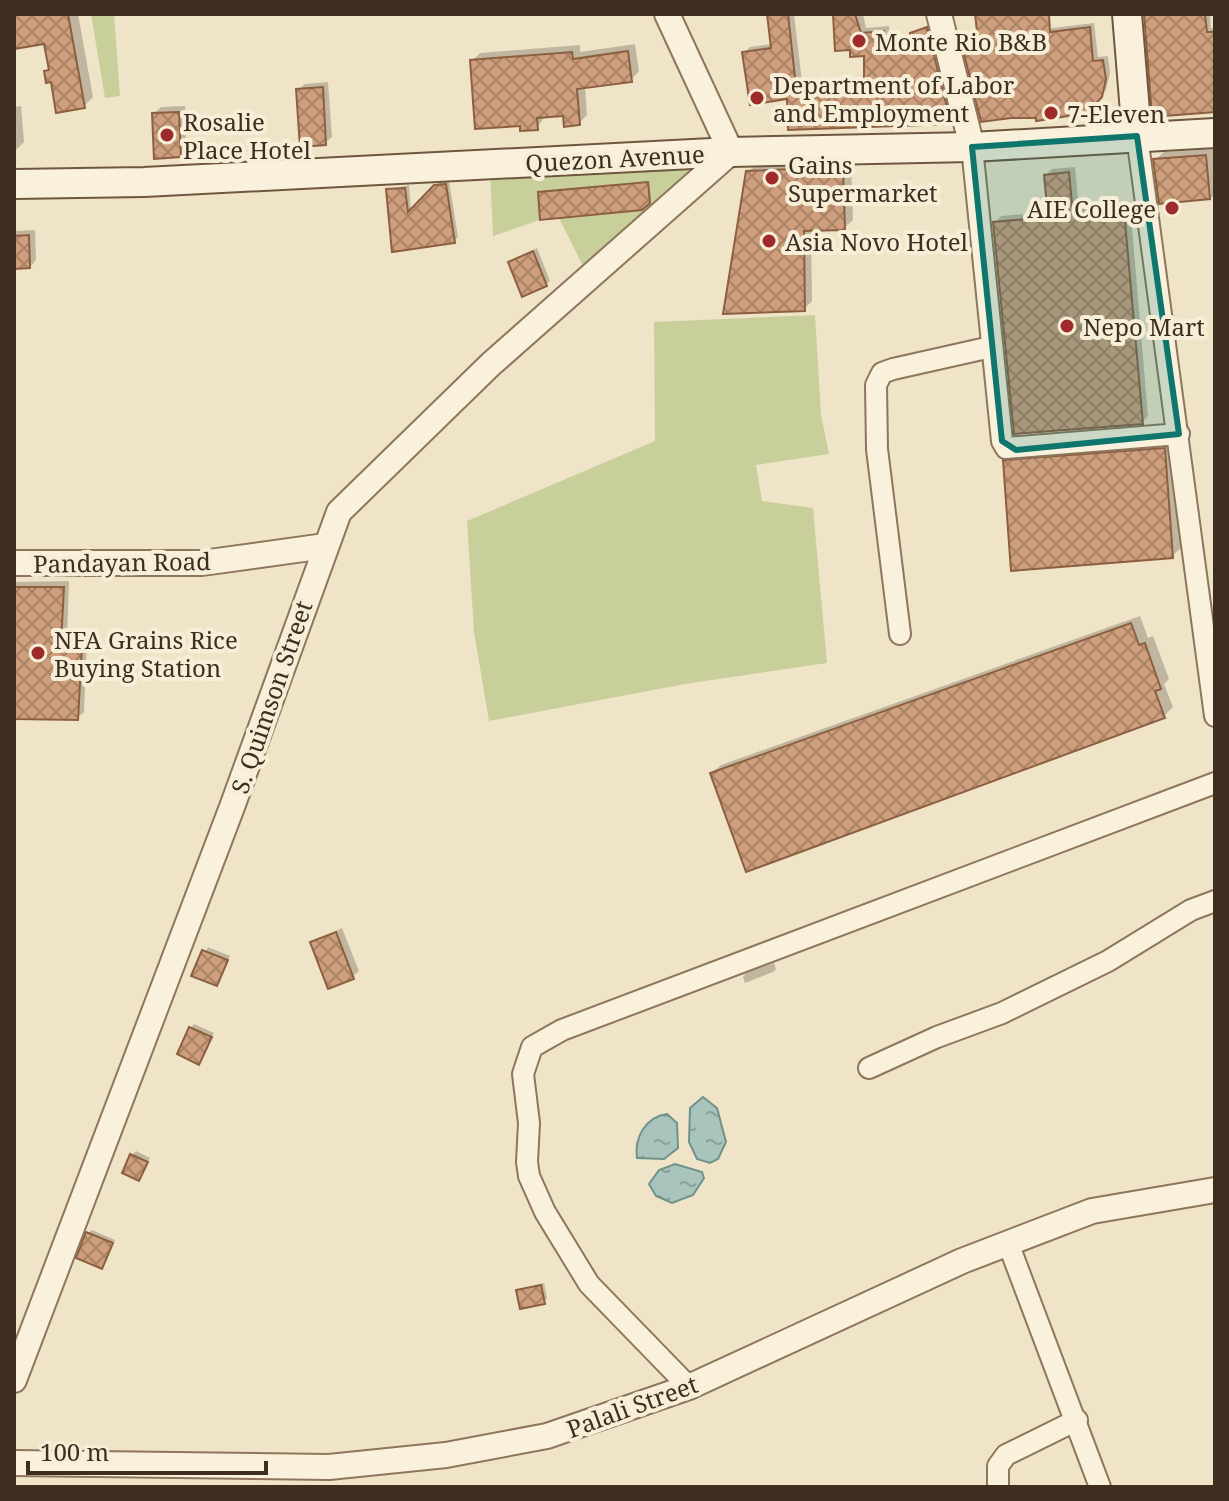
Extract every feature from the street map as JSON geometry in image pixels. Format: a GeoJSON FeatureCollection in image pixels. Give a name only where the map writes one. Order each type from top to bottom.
{"type":"FeatureCollection","features":[{"type":"Feature","properties":{"kind":"main road"},"geometry":{"type":"LineString","coordinates":[[1127,14],[1137,136]]}},
{"type":"Feature","properties":{"kind":"main road","name":"Quezon Avenue"},"geometry":{"type":"LineString","coordinates":[[14,184],[158,181],[731,152],[972,147],[1215,133]]}},
{"type":"Feature","properties":{"kind":"street"},"geometry":{"type":"LineString","coordinates":[[667,14],[731,152]]}},
{"type":"Feature","properties":{"kind":"street"},"geometry":{"type":"LineString","coordinates":[[939,14],[972,147],[1002,441],[1006,448],[1179,434]]}},
{"type":"Feature","properties":{"kind":"street"},"geometry":{"type":"LineString","coordinates":[[1137,136],[1215,716]]}},
{"type":"Feature","properties":{"kind":"street","name":"S. Quimson Street"},"geometry":{"type":"LineString","coordinates":[[14,1380],[232,807],[339,512],[491,364],[731,152]]}},
{"type":"Feature","properties":{"kind":"street"},"geometry":{"type":"LineString","coordinates":[[900,634],[877,449],[876,385],[882,373],[893,369],[991,347]]}},
{"type":"Feature","properties":{"kind":"street","name":"Pandayan Road"},"geometry":{"type":"LineString","coordinates":[[14,563],[202,563],[325,546]]}},
{"type":"Feature","properties":{"kind":"street"},"geometry":{"type":"LineString","coordinates":[[689,1387],[621,1313],[589,1284],[545,1212],[529,1176],[527,1162],[529,1123],[523,1074],[532,1047],[562,1030],[1215,783]]}},
{"type":"Feature","properties":{"kind":"street"},"geometry":{"type":"LineString","coordinates":[[869,1068],[937,1037],[1002,1013],[1108,961],[1191,910],[1215,901]]}},
{"type":"Feature","properties":{"kind":"street","name":"Palali Street"},"geometry":{"type":"LineString","coordinates":[[14,1463],[329,1467],[382,1464],[547,1436],[689,1387],[1008,1243],[1092,1211],[1215,1190]]}},
{"type":"Feature","properties":{"kind":"street"},"geometry":{"type":"LineString","coordinates":[[1008,1243],[1100,1487]]}},
{"type":"Feature","properties":{"kind":"street"},"geometry":{"type":"LineString","coordinates":[[998,1487],[998,1466],[1006,1455],[1077,1420]]}},
{"type":"Feature","properties":{"kind":"highlighted area"},"geometry":{"type":"Polygon","coordinates":[[[1137,136],[1179,434],[1016,450],[1002,441],[972,147],[1137,136]]]}},
{"type":"Feature","properties":{"kind":"green space"},"geometry":{"type":"Polygon","coordinates":[[[91,14],[114,14],[120,96],[105,98],[91,14]]]}},
{"type":"Feature","properties":{"kind":"green space"},"geometry":{"type":"Polygon","coordinates":[[[705,160],[584,268],[557,214],[493,236],[490,170],[705,160]]]}},
{"type":"Feature","properties":{"kind":"green space"},"geometry":{"type":"Polygon","coordinates":[[[815,315],[821,414],[829,454],[756,465],[762,501],[813,508],[827,663],[685,684],[489,721],[474,632],[467,521],[655,441],[654,322],[815,315]]]}},
{"type":"Feature","properties":{"kind":"water"},"geometry":{"type":"Polygon","coordinates":[[[703,1097],[717,1108],[726,1142],[718,1159],[710,1163],[697,1159],[689,1142],[690,1108],[703,1097]]]}},
{"type":"Feature","properties":{"kind":"water"},"geometry":{"type":"Polygon","coordinates":[[[667,1114],[677,1123],[678,1148],[664,1159],[637,1158],[637,1143],[643,1129],[653,1119],[667,1114]]]}},
{"type":"Feature","properties":{"kind":"water"},"geometry":{"type":"Polygon","coordinates":[[[675,1164],[702,1172],[704,1178],[693,1195],[672,1203],[656,1196],[649,1184],[659,1170],[675,1164]]]}},
{"type":"Feature","properties":{"kind":"building"},"geometry":{"type":"Polygon","coordinates":[[[14,14],[68,14],[85,108],[56,113],[51,82],[46,83],[44,71],[49,70],[44,44],[14,49],[14,14]]]}},
{"type":"Feature","properties":{"kind":"building"},"geometry":{"type":"Polygon","coordinates":[[[767,14],[788,14],[797,95],[864,93],[864,56],[850,57],[850,50],[835,51],[833,14],[855,14],[861,33],[884,31],[885,50],[911,48],[910,33],[927,27],[951,124],[788,130],[787,99],[750,105],[742,52],[771,48],[767,14]]]}},
{"type":"Feature","properties":{"kind":"building"},"geometry":{"type":"Polygon","coordinates":[[[975,14],[1049,14],[1050,32],[1090,27],[1093,61],[1103,60],[1106,79],[1102,97],[1087,113],[1036,121],[1036,118],[1011,118],[981,122],[961,42],[978,40],[975,14]]]}},
{"type":"Feature","properties":{"kind":"building"},"geometry":{"type":"Polygon","coordinates":[[[1144,14],[1205,14],[1207,32],[1215,32],[1215,112],[1152,117],[1144,14]]]}},
{"type":"Feature","properties":{"kind":"building"},"geometry":{"type":"Polygon","coordinates":[[[628,51],[632,82],[577,89],[580,125],[564,127],[563,116],[537,118],[538,130],[520,131],[520,126],[475,129],[470,60],[572,52],[573,59],[628,51]]]}},
{"type":"Feature","properties":{"kind":"building"},"geometry":{"type":"Polygon","coordinates":[[[323,87],[326,145],[300,147],[296,89],[323,87]]]}},
{"type":"Feature","properties":{"kind":"building","name":"Rosalie Place Hotel"},"geometry":{"type":"Polygon","coordinates":[[[179,112],[181,157],[154,159],[152,113],[179,112]]]}},
{"type":"Feature","properties":{"kind":"building"},"geometry":{"type":"Polygon","coordinates":[[[1206,155],[1210,199],[1159,204],[1153,159],[1206,155]]]}},
{"type":"Feature","properties":{"kind":"building","name":"Asia Novo Hotel"},"geometry":{"type":"Polygon","coordinates":[[[843,167],[845,230],[804,231],[805,311],[723,314],[746,171],[843,167]]]}},
{"type":"Feature","properties":{"kind":"building","name":"Nepo Mart"},"geometry":{"type":"Polygon","coordinates":[[[1069,172],[1073,214],[1124,210],[1143,424],[1014,434],[993,222],[1048,217],[1044,175],[1069,172]]]}},
{"type":"Feature","properties":{"kind":"building"},"geometry":{"type":"Polygon","coordinates":[[[648,182],[650,203],[642,210],[540,220],[538,192],[648,182]]]}},
{"type":"Feature","properties":{"kind":"building"},"geometry":{"type":"Polygon","coordinates":[[[446,184],[455,243],[392,252],[386,189],[405,188],[408,212],[434,185],[446,184]]]}},
{"type":"Feature","properties":{"kind":"building"},"geometry":{"type":"Polygon","coordinates":[[[29,235],[30,268],[14,269],[14,236],[29,235]]]}},
{"type":"Feature","properties":{"kind":"building"},"geometry":{"type":"Polygon","coordinates":[[[533,251],[547,286],[522,297],[508,262],[533,251]]]}},
{"type":"Feature","properties":{"kind":"building"},"geometry":{"type":"Polygon","coordinates":[[[1165,448],[1173,558],[1011,571],[1003,460],[1165,448]]]}},
{"type":"Feature","properties":{"kind":"building","name":"NFA Grains Rice Buying Station"},"geometry":{"type":"Polygon","coordinates":[[[14,587],[64,587],[61,645],[82,646],[78,720],[14,719],[14,587]]]}},
{"type":"Feature","properties":{"kind":"building"},"geometry":{"type":"Polygon","coordinates":[[[1131,623],[1139,645],[1145,643],[1161,689],[1155,691],[1165,718],[746,872],[710,773],[1131,623]]]}},
{"type":"Feature","properties":{"kind":"building"},"geometry":{"type":"Polygon","coordinates":[[[336,932],[354,979],[328,989],[310,942],[336,932]]]}},
{"type":"Feature","properties":{"kind":"building"},"geometry":{"type":"Polygon","coordinates":[[[202,950],[228,960],[217,986],[191,976],[202,950]]]}},
{"type":"Feature","properties":{"kind":"building"},"geometry":{"type":"Polygon","coordinates":[[[189,1027],[212,1037],[199,1065],[177,1054],[189,1027]]]}},
{"type":"Feature","properties":{"kind":"building"},"geometry":{"type":"Polygon","coordinates":[[[130,1154],[148,1162],[139,1181],[122,1173],[130,1154]]]}},
{"type":"Feature","properties":{"kind":"building"},"geometry":{"type":"Polygon","coordinates":[[[86,1232],[113,1243],[102,1269],[76,1258],[86,1232]]]}},
{"type":"Feature","properties":{"kind":"building"},"geometry":{"type":"Polygon","coordinates":[[[541,1285],[545,1304],[520,1309],[516,1290],[541,1285]]]}},
{"type":"Feature","properties":{"kind":"place","name":"Monte Rio B&B"},"geometry":{"type":"Point","coordinates":[859,41]}},
{"type":"Feature","properties":{"kind":"place","name":"Department of Labor and Employment"},"geometry":{"type":"Point","coordinates":[757,98]}},
{"type":"Feature","properties":{"kind":"place","name":"7-Eleven"},"geometry":{"type":"Point","coordinates":[1051,113]}},
{"type":"Feature","properties":{"kind":"place","name":"Rosalie Place Hotel"},"geometry":{"type":"Point","coordinates":[167,135]}},
{"type":"Feature","properties":{"kind":"place","name":"Gains Supermarket"},"geometry":{"type":"Point","coordinates":[772,178]}},
{"type":"Feature","properties":{"kind":"place","name":"AIE College"},"geometry":{"type":"Point","coordinates":[1172,208]}},
{"type":"Feature","properties":{"kind":"place","name":"Asia Novo Hotel"},"geometry":{"type":"Point","coordinates":[769,241]}},
{"type":"Feature","properties":{"kind":"place","name":"Nepo Mart"},"geometry":{"type":"Point","coordinates":[1067,326]}},
{"type":"Feature","properties":{"kind":"place","name":"NFA Grains Rice Buying Station"},"geometry":{"type":"Point","coordinates":[38,653]}}]}
